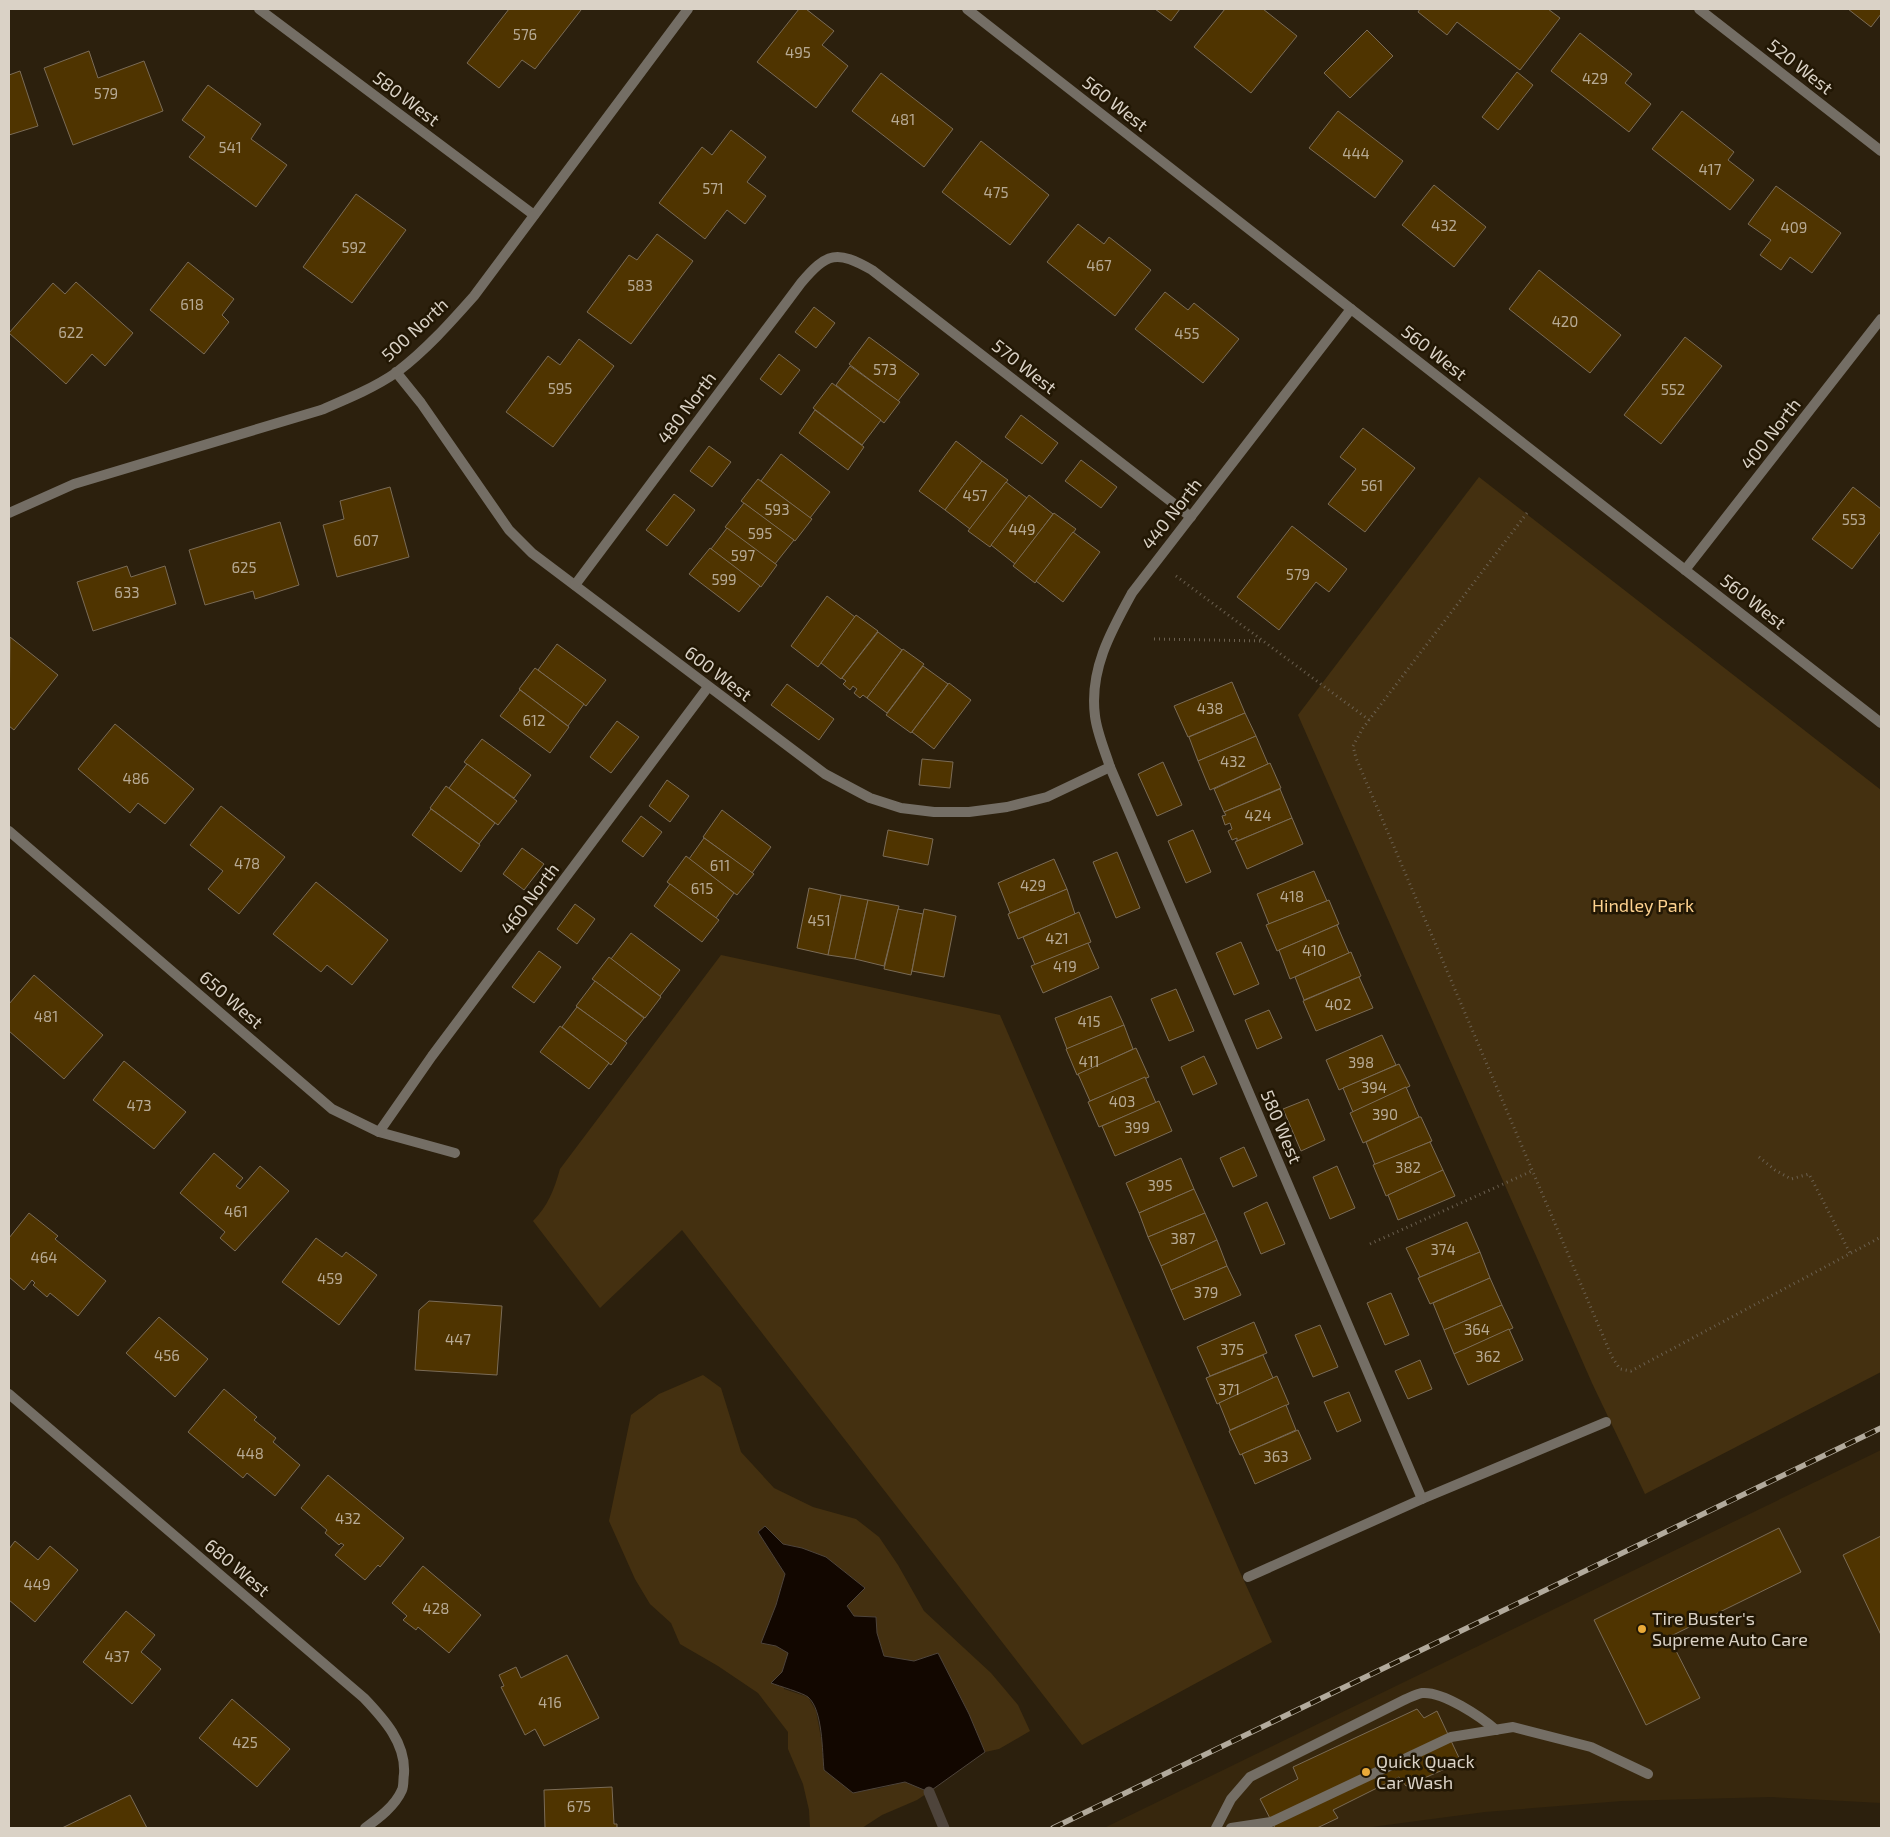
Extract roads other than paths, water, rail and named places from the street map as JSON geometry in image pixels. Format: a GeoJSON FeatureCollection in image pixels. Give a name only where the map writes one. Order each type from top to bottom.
{"type":"FeatureCollection","features":[{"type":"Feature","properties":{"kind":"street","name":"580 West"},"geometry":{"type":"LineString","coordinates":[[259,9],[534,214]]}},
{"type":"Feature","properties":{"kind":"street","name":"500 North"},"geometry":{"type":"LineString","coordinates":[[9,513],[74,484],[321,410],[356,395],[396,372],[436,338],[474,296],[688,9]]}},
{"type":"Feature","properties":{"kind":"street","name":"560 West"},"geometry":{"type":"LineString","coordinates":[[967,9],[1881,723]]}},
{"type":"Feature","properties":{"kind":"street","name":"520 West"},"geometry":{"type":"LineString","coordinates":[[1698,9],[1881,151]]}},
{"type":"Feature","properties":{"kind":"street","name":"570 West"},"geometry":{"type":"LineString","coordinates":[[832,257],[852,258],[872,270],[1191,517]]}},
{"type":"Feature","properties":{"kind":"street","name":"480 North"},"geometry":{"type":"LineString","coordinates":[[575,585],[801,283],[822,261],[832,257]]}},
{"type":"Feature","properties":{"kind":"street","name":"440 North"},"geometry":{"type":"LineString","coordinates":[[1110,767],[1095,716],[1097,666],[1110,631],[1132,593],[1350,308]]}},
{"type":"Feature","properties":{"kind":"street","name":"400 North"},"geometry":{"type":"LineString","coordinates":[[1685,570],[1881,319]]}},
{"type":"Feature","properties":{"kind":"street","name":"600 West"},"geometry":{"type":"LineString","coordinates":[[396,372],[421,403],[509,530],[532,553],[708,688],[825,774],[870,798],[901,808],[934,812],[969,812],[1007,807],[1047,797],[1110,767]]}},
{"type":"Feature","properties":{"kind":"street","name":"460 North"},"geometry":{"type":"LineString","coordinates":[[379,1132],[432,1056],[708,688]]}},
{"type":"Feature","properties":{"kind":"street","name":"580 West"},"geometry":{"type":"LineString","coordinates":[[1110,767],[1422,1499]]}},
{"type":"Feature","properties":{"kind":"street","name":"650 West"},"geometry":{"type":"LineString","coordinates":[[9,831],[332,1109],[379,1132],[455,1153]]}},
{"type":"Feature","properties":{"kind":"street","name":"680 West"},"geometry":{"type":"LineString","coordinates":[[9,1394],[364,1698],[384,1718],[398,1740],[405,1764],[402,1789],[385,1813],[365,1828]]}},
{"type":"Feature","properties":{"kind":"street"},"geometry":{"type":"LineString","coordinates":[[1248,1577],[1422,1499],[1606,1422]]}},
{"type":"Feature","properties":{"kind":"street"},"geometry":{"type":"LineString","coordinates":[[1216,1828],[1231,1799],[1250,1777],[1404,1700],[1423,1693],[1449,1699],[1484,1719],[1496,1730]]}},
{"type":"Feature","properties":{"kind":"street"},"geometry":{"type":"LineString","coordinates":[[1231,1828],[1270,1822],[1450,1737],[1513,1727],[1591,1747],[1648,1774]]}},
{"type":"Feature","properties":{"kind":"waterway"},"geometry":{"type":"LineString","coordinates":[[929,1792],[944,1828]]}},
{"type":"Feature","properties":{"kind":"railway"},"geometry":{"type":"LineString","coordinates":[[1053,1828],[1881,1428]]}},
{"type":"Feature","properties":{"kind":"place","name":"Tire Buster's Supreme Auto Care"},"geometry":{"type":"Point","coordinates":[1642,1629]}},
{"type":"Feature","properties":{"kind":"place","name":"Quick Quack Car Wash"},"geometry":{"type":"Point","coordinates":[1366,1772]}},
{"type":"Feature","properties":{"kind":"park label","name":"Hindley Park"},"geometry":{"type":"Point","coordinates":[1643,906]}}]}
